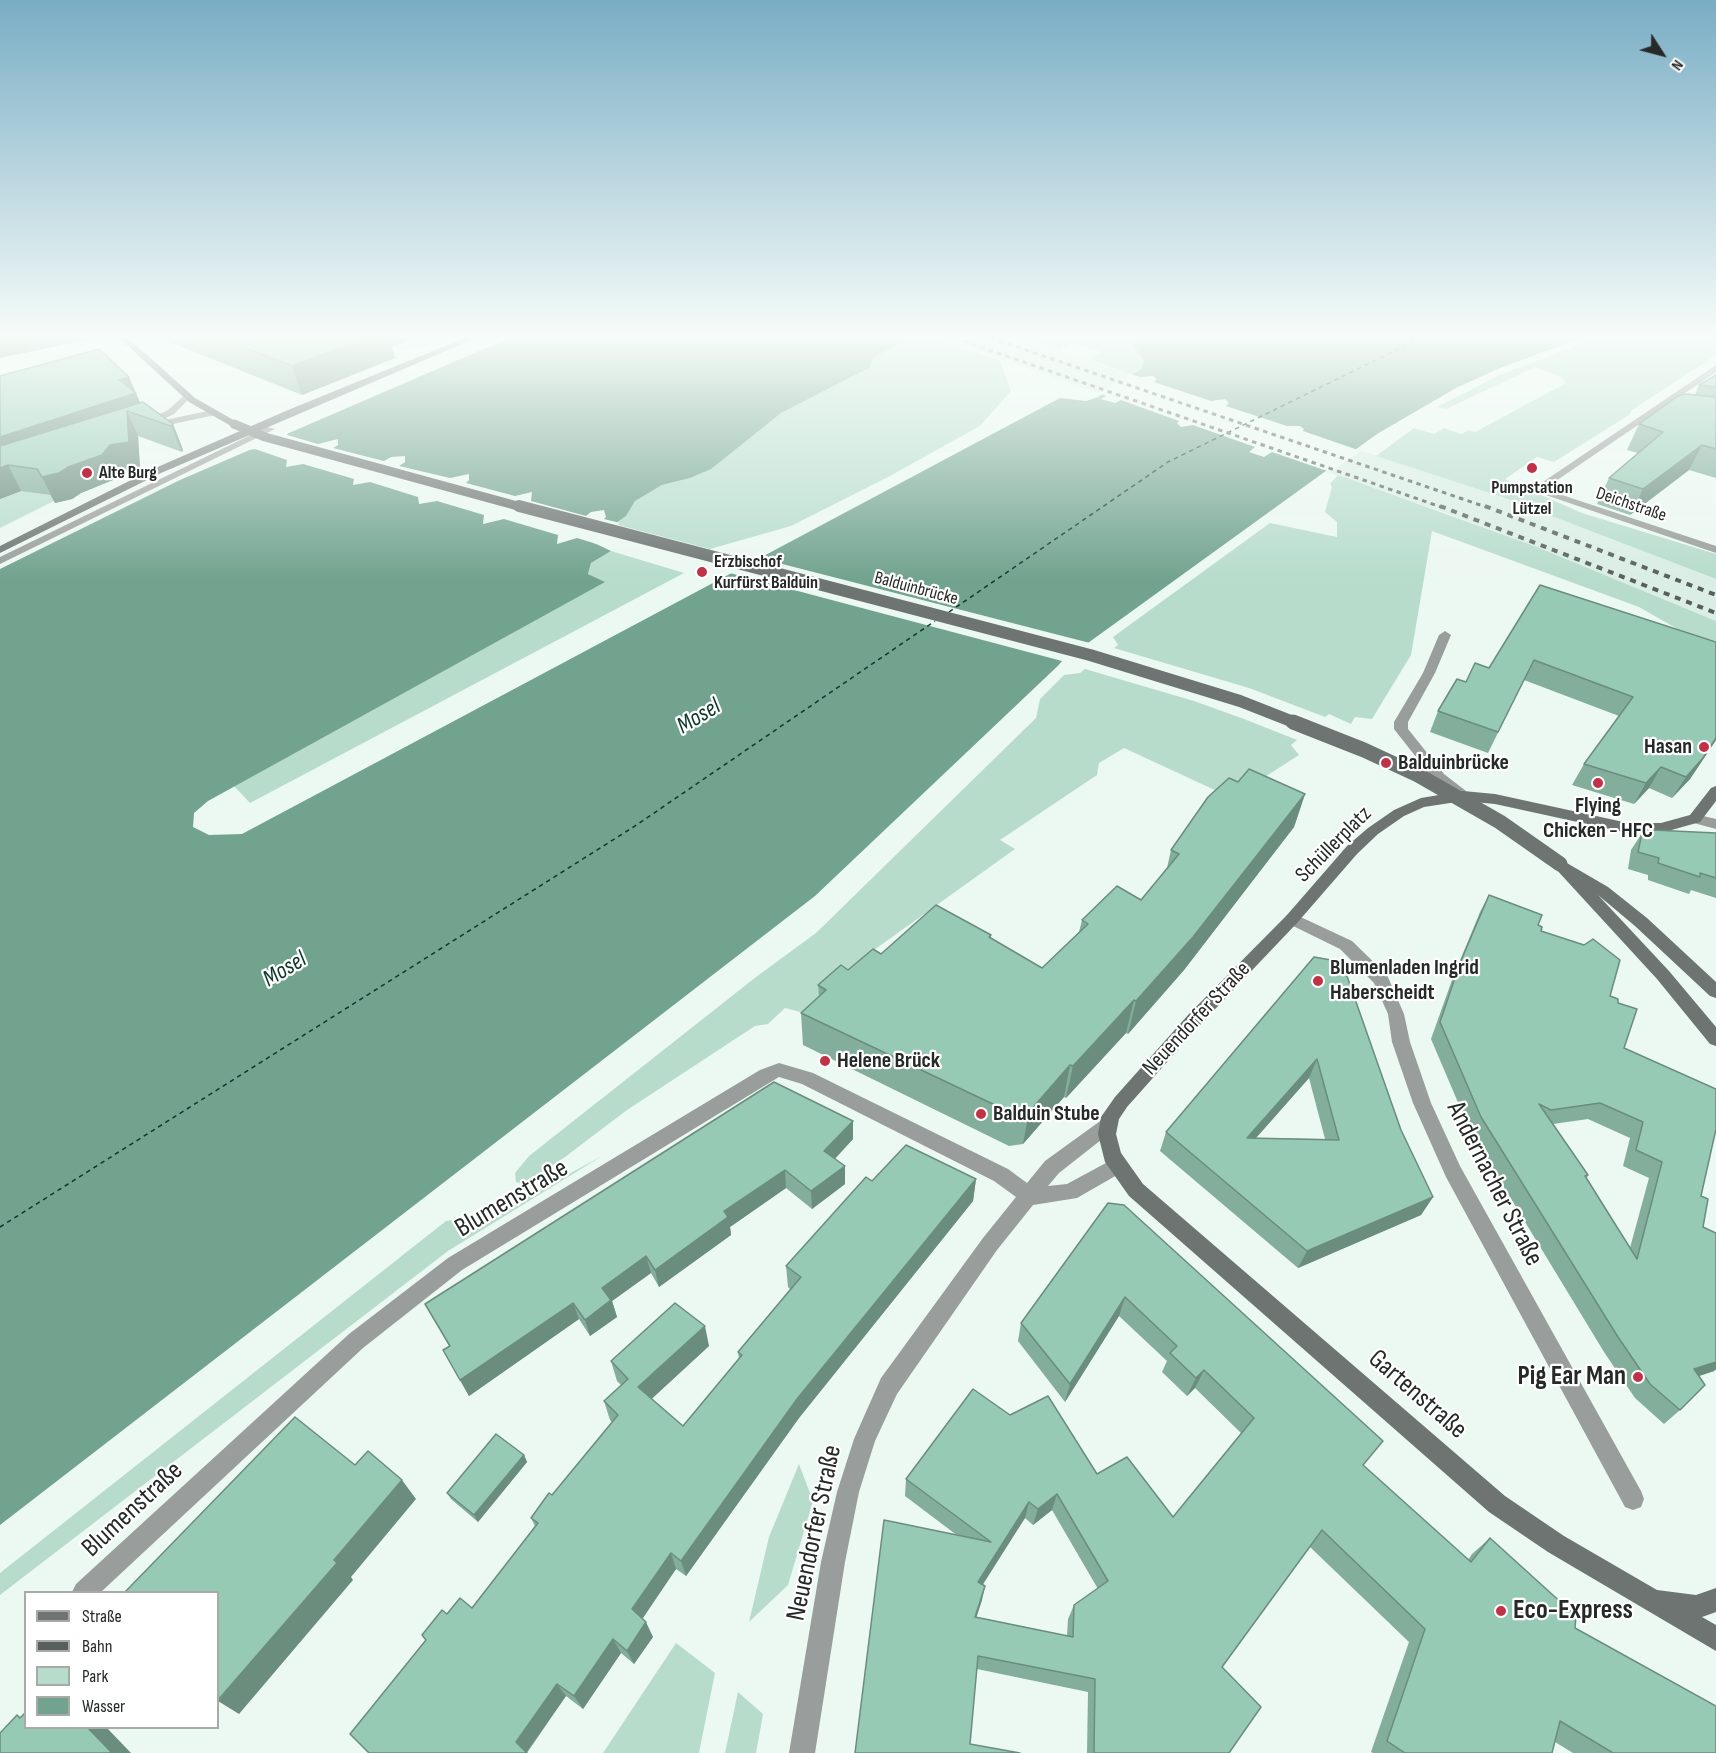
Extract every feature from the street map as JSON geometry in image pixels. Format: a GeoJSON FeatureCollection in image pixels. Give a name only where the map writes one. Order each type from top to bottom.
{"type":"FeatureCollection","features":[{"type":"Feature","properties":{"kind":"street"},"geometry":{"type":"LineString","coordinates":[[162,417],[140,428],[194,417]]}},
{"type":"Feature","properties":{"kind":"street","name":"Balduinbrücke"},"geometry":{"type":"LineString","coordinates":[[220,417],[265,437],[391,473],[1090,655],[1230,698],[1364,750],[1418,775],[1500,822],[1560,864],[1604,891],[1678,955],[1716,992]]}},
{"type":"Feature","properties":{"kind":"street"},"geometry":{"type":"LineString","coordinates":[[0,550],[157,471],[280,417]]}},
{"type":"Feature","properties":{"kind":"street","name":"Deichstraße"},"geometry":{"type":"LineString","coordinates":[[1643,417],[1536,490],[1716,550]]}},
{"type":"Feature","properties":{"kind":"street"},"geometry":{"type":"LineString","coordinates":[[0,561],[270,429]]}},
{"type":"Feature","properties":{"kind":"street"},"geometry":{"type":"LineString","coordinates":[[1445,635],[1430,673],[1401,722],[1401,729],[1439,777],[1463,796]]}},
{"type":"Feature","properties":{"kind":"street"},"geometry":{"type":"LineString","coordinates":[[1716,791],[1695,819],[1716,824]]}},
{"type":"Feature","properties":{"kind":"street","name":"Schüllerplatz"},"geometry":{"type":"LineString","coordinates":[[1292,919],[1352,850],[1379,826],[1421,803],[1463,796],[1495,799],[1628,828],[1661,828],[1695,819]]}},
{"type":"Feature","properties":{"kind":"street","name":"Balduinbrücke"},"geometry":{"type":"LineString","coordinates":[[1560,864],[1663,975],[1716,1039]]}},
{"type":"Feature","properties":{"kind":"street","name":"Neuendorfer Straße"},"geometry":{"type":"LineString","coordinates":[[802,1753],[833,1562],[848,1492],[865,1439],[896,1376],[990,1244],[1031,1197],[1053,1167],[1109,1124],[1110,1117],[1121,1102],[1194,1020],[1292,919]]}},
{"type":"Feature","properties":{"kind":"street","name":"Andernacher Straße"},"geometry":{"type":"LineString","coordinates":[[1292,919],[1346,945],[1381,979],[1396,1014],[1401,1042],[1422,1103],[1453,1171],[1633,1499]]}},
{"type":"Feature","properties":{"kind":"street","name":"Blumenstraße"},"geometry":{"type":"LineString","coordinates":[[86,1591],[356,1341],[455,1264],[779,1070],[807,1078],[1002,1175],[1031,1197]]}},
{"type":"Feature","properties":{"kind":"street"},"geometry":{"type":"LineString","coordinates":[[1031,1197],[1070,1192],[1114,1161],[1107,1134],[1109,1124]]}},
{"type":"Feature","properties":{"kind":"street","name":"Gartenstraße"},"geometry":{"type":"LineString","coordinates":[[1114,1161],[1136,1190],[1497,1503],[1556,1544],[1716,1639]]}},
{"type":"Feature","properties":{"kind":"street"},"geometry":{"type":"LineString","coordinates":[[1653,1601],[1696,1607],[1716,1600]]}},
{"type":"Feature","properties":{"kind":"shaded area"},"geometry":{"type":"Polygon","coordinates":[[[1168,417],[1259,417],[1502,497],[1716,579],[1716,621],[1537,547],[1168,417]]]}},
{"type":"Feature","properties":{"kind":"green space"},"geometry":{"type":"Polygon","coordinates":[[[776,417],[988,417],[980,426],[890,476],[791,526],[710,549],[614,524],[626,516],[635,501],[662,485],[690,478],[776,417]]]}},
{"type":"Feature","properties":{"kind":"green space"},"geometry":{"type":"Polygon","coordinates":[[[1503,417],[1626,417],[1554,462],[1537,457],[1505,479],[1582,513],[1716,554],[1716,579],[1502,497],[1376,456],[1414,428],[1434,434],[1444,428],[1461,434],[1469,430],[1475,432],[1503,417]]]}},
{"type":"Feature","properties":{"kind":"green space"},"geometry":{"type":"Polygon","coordinates":[[[1338,475],[1537,547],[1716,621],[1716,641],[1681,631],[1639,607],[1432,531],[1411,655],[1372,719],[1355,717],[1351,724],[1329,714],[1325,717],[1249,688],[1114,648],[1118,645],[1113,637],[1270,523],[1337,537],[1337,522],[1325,512],[1332,487],[1330,484],[1338,475]]]}},
{"type":"Feature","properties":{"kind":"green space"},"geometry":{"type":"Polygon","coordinates":[[[0,487],[49,495],[54,498],[54,501],[0,528],[0,487]]]}},
{"type":"Feature","properties":{"kind":"green space"},"geometry":{"type":"Polygon","coordinates":[[[611,551],[684,573],[250,803],[234,786],[604,582],[588,574],[591,563],[611,551]]]}},
{"type":"Feature","properties":{"kind":"green space"},"geometry":{"type":"Polygon","coordinates":[[[1085,669],[1194,701],[1297,740],[1291,745],[1299,755],[1232,798],[1124,748],[1099,763],[1097,775],[1000,840],[1015,849],[867,955],[804,1013],[785,1008],[768,1024],[755,1026],[627,1110],[565,1157],[523,1184],[516,1182],[515,1173],[529,1156],[756,977],[816,933],[1036,718],[1040,699],[1064,675],[1080,673],[1085,669]]]}},
{"type":"Feature","properties":{"kind":"green space"},"geometry":{"type":"Polygon","coordinates":[[[602,1156],[448,1251],[0,1595],[0,1573],[446,1221],[499,1212],[602,1156]]]}},
{"type":"Feature","properties":{"kind":"green space"},"geometry":{"type":"Polygon","coordinates":[[[799,1464],[813,1501],[788,1585],[749,1622],[769,1537],[799,1464]]]}},
{"type":"Feature","properties":{"kind":"green space"},"geometry":{"type":"Polygon","coordinates":[[[676,1643],[715,1673],[699,1753],[603,1753],[676,1643]]]}},
{"type":"Feature","properties":{"kind":"green space"},"geometry":{"type":"Polygon","coordinates":[[[738,1692],[763,1714],[756,1753],[725,1753],[738,1692]]]}},
{"type":"Feature","properties":{"kind":"water","name":"Mosel"},"geometry":{"type":"Polygon","coordinates":[[[326,417],[776,417],[711,469],[690,478],[662,485],[635,501],[626,516],[590,541],[611,551],[591,563],[588,574],[605,582],[208,801],[194,813],[193,827],[209,835],[242,834],[1025,417],[1407,417],[1377,434],[1063,661],[815,896],[0,1525],[0,569],[180,480],[326,417]]]}},
{"type":"Feature","properties":{"kind":"pier"},"geometry":{"type":"Polygon","coordinates":[[[1167,417],[1259,417],[1287,426],[1300,426],[1304,429],[1303,431],[1361,451],[1330,472],[1272,452],[1264,457],[1249,452],[1255,447],[1193,425],[1181,427],[1177,423],[1179,421],[1167,417]]]}},
{"type":"Feature","properties":{"kind":"pier"},"geometry":{"type":"Polygon","coordinates":[[[289,430],[287,435],[318,444],[338,439],[338,445],[333,448],[384,461],[391,457],[405,456],[405,462],[399,466],[450,478],[469,474],[469,480],[466,483],[515,496],[532,492],[531,501],[586,516],[591,512],[604,510],[606,517],[604,519],[620,523],[596,541],[613,549],[577,538],[557,544],[558,535],[504,519],[483,524],[484,515],[437,501],[419,504],[418,497],[370,482],[353,485],[354,479],[303,464],[286,467],[287,460],[255,449],[241,451],[289,430]]]}},
{"type":"Feature","properties":{"kind":"pier"},"geometry":{"type":"Polygon","coordinates":[[[755,557],[1090,643],[1097,637],[1104,637],[1059,668],[1062,661],[726,572],[755,557]]]}},
{"type":"Feature","properties":{"kind":"building"},"geometry":{"type":"Polygon","coordinates":[[[0,417],[62,417],[0,437],[0,417]]]}},
{"type":"Feature","properties":{"kind":"building"},"geometry":{"type":"Polygon","coordinates":[[[95,417],[127,417],[129,442],[110,445],[102,455],[68,467],[59,473],[42,477],[37,469],[8,465],[0,468],[0,446],[95,417]]]}},
{"type":"Feature","properties":{"kind":"building"},"geometry":{"type":"Polygon","coordinates":[[[144,417],[163,417],[173,424],[171,426],[144,417]]]}},
{"type":"Feature","properties":{"kind":"building"},"geometry":{"type":"Polygon","coordinates":[[[1649,417],[1716,417],[1716,449],[1702,445],[1643,489],[1609,478],[1663,432],[1639,424],[1649,417]]]}},
{"type":"Feature","properties":{"kind":"building"},"geometry":{"type":"Polygon","coordinates":[[[1540,585],[1716,642],[1716,738],[1703,758],[1686,777],[1661,767],[1646,783],[1584,764],[1633,697],[1534,660],[1498,732],[1438,711],[1457,679],[1466,682],[1475,663],[1489,668],[1540,585]]]}},
{"type":"Feature","properties":{"kind":"building"},"geometry":{"type":"Polygon","coordinates":[[[1249,769],[1305,794],[1193,937],[1136,1001],[1134,1000],[1073,1066],[1070,1065],[1029,1112],[1014,1114],[801,1013],[826,990],[818,985],[841,965],[848,970],[873,949],[881,954],[936,905],[991,935],[989,937],[1042,968],[1088,924],[1082,920],[1117,886],[1141,900],[1179,854],[1171,850],[1208,797],[1229,778],[1238,782],[1249,769]]]}},
{"type":"Feature","properties":{"kind":"building"},"geometry":{"type":"Polygon","coordinates":[[[1653,830],[1716,833],[1716,878],[1700,873],[1700,877],[1658,863],[1659,858],[1638,852],[1642,833],[1653,830]]]}},
{"type":"Feature","properties":{"kind":"building"},"geometry":{"type":"Polygon","coordinates":[[[1489,895],[1542,915],[1538,925],[1542,927],[1541,931],[1584,945],[1593,939],[1620,960],[1610,996],[1618,999],[1618,1003],[1637,1009],[1624,1048],[1716,1089],[1716,1129],[1701,1196],[1708,1199],[1703,1227],[1716,1233],[1716,1362],[1694,1369],[1705,1385],[1680,1410],[1650,1384],[1618,1337],[1481,1117],[1440,1022],[1460,963],[1489,895]],[[1600,1103],[1551,1110],[1539,1104],[1588,1175],[1585,1176],[1637,1259],[1662,1162],[1636,1150],[1643,1122],[1600,1103]]]}},
{"type":"Feature","properties":{"kind":"building"},"geometry":{"type":"Polygon","coordinates":[[[1314,957],[1342,962],[1401,1130],[1433,1197],[1307,1251],[1166,1132],[1314,957]],[[1317,1059],[1247,1138],[1339,1140],[1317,1059]]]}},
{"type":"Feature","properties":{"kind":"building"},"geometry":{"type":"Polygon","coordinates":[[[774,1082],[853,1121],[824,1151],[845,1166],[811,1191],[785,1170],[724,1211],[728,1217],[655,1270],[646,1256],[602,1288],[611,1300],[585,1320],[573,1303],[460,1380],[443,1350],[450,1346],[425,1304],[774,1082]]]}},
{"type":"Feature","properties":{"kind":"building"},"geometry":{"type":"Polygon","coordinates":[[[906,1145],[976,1179],[797,1399],[681,1561],[671,1553],[632,1609],[646,1622],[627,1651],[613,1639],[574,1696],[557,1684],[516,1742],[527,1753],[369,1753],[350,1734],[426,1640],[422,1635],[442,1610],[447,1614],[460,1598],[472,1608],[538,1523],[531,1518],[549,1493],[552,1495],[618,1415],[604,1401],[628,1379],[611,1361],[675,1303],[705,1326],[638,1387],[683,1426],[742,1355],[738,1352],[801,1277],[786,1266],[866,1177],[872,1181],[906,1145]]]}},
{"type":"Feature","properties":{"kind":"building"},"geometry":{"type":"Polygon","coordinates":[[[1108,1203],[1124,1205],[1383,1441],[1363,1465],[1471,1562],[1490,1538],[1576,1616],[1575,1628],[1716,1706],[1716,1753],[1613,1753],[1560,1721],[1552,1753],[1405,1753],[1387,1741],[1425,1629],[1322,1530],[1222,1667],[1261,1707],[1229,1753],[1094,1753],[1095,1679],[978,1656],[970,1744],[1020,1753],[855,1753],[884,1520],[991,1542],[906,1479],[973,1389],[1010,1415],[1048,1396],[1097,1474],[1127,1457],[1173,1517],[1254,1418],[1204,1370],[1196,1378],[1170,1353],[1177,1346],[1125,1297],[1070,1384],[1021,1323],[1108,1203]],[[1057,1494],[1038,1509],[1029,1502],[978,1582],[985,1586],[975,1617],[1073,1637],[1074,1605],[1108,1581],[1057,1494]]]}},
{"type":"Feature","properties":{"kind":"building"},"geometry":{"type":"Polygon","coordinates":[[[295,1417],[355,1465],[368,1451],[402,1480],[334,1560],[337,1563],[219,1699],[219,1591],[126,1591],[295,1417]]]}},
{"type":"Feature","properties":{"kind":"building"},"geometry":{"type":"Polygon","coordinates":[[[496,1434],[524,1455],[474,1515],[447,1493],[496,1434]]]}},
{"type":"Feature","properties":{"kind":"building"},"geometry":{"type":"Polygon","coordinates":[[[24,1714],[24,1729],[89,1729],[112,1753],[0,1753],[0,1733],[17,1715],[20,1718],[24,1714]]]}},
{"type":"Feature","properties":{"kind":"ferry route"},"geometry":{"type":"LineString","coordinates":[[949,612],[1168,462],[1260,417]]}},
{"type":"Feature","properties":{"kind":"ferry route"},"geometry":{"type":"LineString","coordinates":[[0,1227],[635,826],[935,621]]}},
{"type":"Feature","properties":{"kind":"railway"},"geometry":{"type":"LineString","coordinates":[[1181,417],[1444,508]]}},
{"type":"Feature","properties":{"kind":"railway"},"geometry":{"type":"LineString","coordinates":[[1222,417],[1489,508]]}},
{"type":"Feature","properties":{"kind":"railway"},"geometry":{"type":"LineString","coordinates":[[1440,506],[1716,613]]}},
{"type":"Feature","properties":{"kind":"railway"},"geometry":{"type":"LineString","coordinates":[[1485,506],[1716,595]]}},
{"type":"Feature","properties":{"kind":"place","name":"Pumpstation Lützel"},"geometry":{"type":"Point","coordinates":[1532,468]}},
{"type":"Feature","properties":{"kind":"place","name":"Alte Burg"},"geometry":{"type":"Point","coordinates":[87,473]}},
{"type":"Feature","properties":{"kind":"place","name":"Erzbischof Kurfürst Balduin"},"geometry":{"type":"Point","coordinates":[702,572]}},
{"type":"Feature","properties":{"kind":"place","name":"Hasan"},"geometry":{"type":"Point","coordinates":[1704,747]}},
{"type":"Feature","properties":{"kind":"place","name":"Balduinbrücke"},"geometry":{"type":"Point","coordinates":[1386,763]}},
{"type":"Feature","properties":{"kind":"place","name":"Flying Chicken - HFC"},"geometry":{"type":"Point","coordinates":[1598,783]}},
{"type":"Feature","properties":{"kind":"place","name":"Blumenladen Ingrid Haberscheidt"},"geometry":{"type":"Point","coordinates":[1318,981]}},
{"type":"Feature","properties":{"kind":"place","name":"Helene Brück"},"geometry":{"type":"Point","coordinates":[825,1061]}},
{"type":"Feature","properties":{"kind":"place","name":"Balduin Stube"},"geometry":{"type":"Point","coordinates":[981,1114]}},
{"type":"Feature","properties":{"kind":"place","name":"Pig Ear Man"},"geometry":{"type":"Point","coordinates":[1638,1377]}},
{"type":"Feature","properties":{"kind":"place","name":"Eco-Express"},"geometry":{"type":"Point","coordinates":[1501,1611]}}]}
